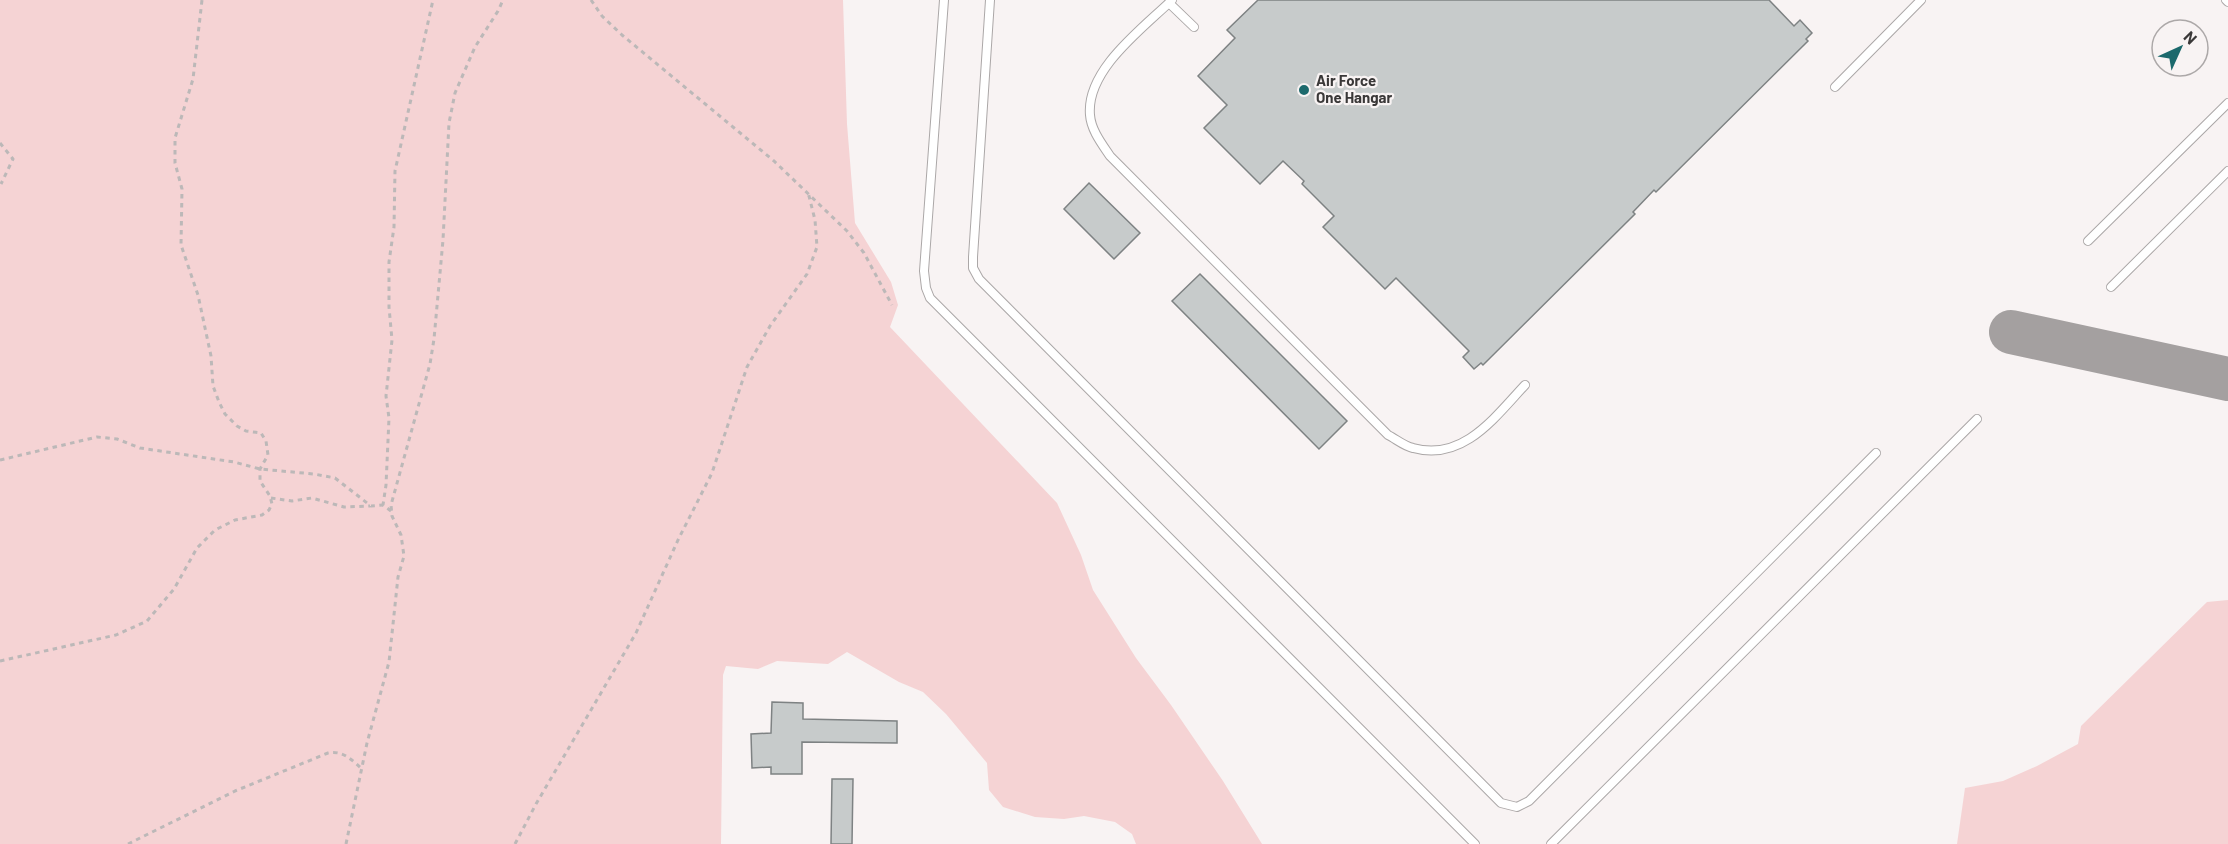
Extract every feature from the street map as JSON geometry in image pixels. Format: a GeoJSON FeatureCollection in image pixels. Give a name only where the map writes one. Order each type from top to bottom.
{"type":"FeatureCollection","features":[{"type":"Feature","properties":{"kind":"lane"},"geometry":{"type":"LineString","coordinates":[[944,0],[924,271],[930,298],[1475,844]]}},
{"type":"Feature","properties":{"kind":"lane"},"geometry":{"type":"LineString","coordinates":[[990,0],[973,257],[973,268],[979,279],[1501,803],[1517,807],[1529,801],[1876,453]]}},
{"type":"Feature","properties":{"kind":"lane"},"geometry":{"type":"LineString","coordinates":[[1835,87],[1921,0]]}},
{"type":"Feature","properties":{"kind":"lane"},"geometry":{"type":"LineString","coordinates":[[1194,27],[1170,1],[1110,60],[1098,76],[1090,95],[1090,116],[1096,135],[1110,156],[1388,435],[1411,448],[1445,449],[1463,444],[1525,386]]}},
{"type":"Feature","properties":{"kind":"lane"},"geometry":{"type":"LineString","coordinates":[[2088,241],[2228,103]]}},
{"type":"Feature","properties":{"kind":"lane"},"geometry":{"type":"LineString","coordinates":[[2111,287],[2228,171]]}},
{"type":"Feature","properties":{"kind":"lane"},"geometry":{"type":"LineString","coordinates":[[1551,844],[1977,419]]}},
{"type":"Feature","properties":{"kind":"path"},"geometry":{"type":"LineString","coordinates":[[0,661],[116,635],[147,621],[174,589],[197,548],[215,530],[235,520],[262,515],[269,510],[272,504],[271,498],[260,481],[260,469],[268,455],[266,441],[261,433],[246,431],[225,414],[213,386],[211,356],[198,296],[181,245],[182,189],[175,163],[175,138],[193,78],[202,0]]}},
{"type":"Feature","properties":{"kind":"path"},"geometry":{"type":"LineString","coordinates":[[383,505],[389,418],[386,396],[392,340],[389,307],[395,171],[433,0]]}},
{"type":"Feature","properties":{"kind":"path"},"geometry":{"type":"LineString","coordinates":[[345,844],[363,770],[367,743],[389,662],[398,577],[404,555],[401,535],[391,505],[430,364],[434,339],[443,240],[449,123],[454,93],[474,47],[503,0]]}},
{"type":"Feature","properties":{"kind":"path"},"geometry":{"type":"LineString","coordinates":[[591,0],[602,16],[622,35],[808,192],[847,231],[864,253],[892,304]]}},
{"type":"Feature","properties":{"kind":"path"},"geometry":{"type":"LineString","coordinates":[[0,143],[13,159],[1,184]]}},
{"type":"Feature","properties":{"kind":"path"},"geometry":{"type":"LineString","coordinates":[[515,844],[636,633],[712,472],[747,367],[770,326],[807,274],[817,247],[815,219],[808,192]]}},
{"type":"Feature","properties":{"kind":"path"},"geometry":{"type":"LineString","coordinates":[[0,460],[97,437],[117,439],[140,448],[234,462],[260,469],[335,478],[371,506]]}},
{"type":"Feature","properties":{"kind":"path"},"geometry":{"type":"LineString","coordinates":[[271,498],[292,501],[312,498],[344,507],[383,505],[392,511]]}},
{"type":"Feature","properties":{"kind":"path"},"geometry":{"type":"LineString","coordinates":[[128,844],[235,791],[328,753],[337,751],[363,770]]}},
{"type":"Feature","properties":{"kind":"shaded area"},"geometry":{"type":"Polygon","coordinates":[[[0,0],[843,0],[847,124],[855,223],[891,282],[898,305],[890,327],[1057,503],[1081,555],[1093,590],[1136,658],[1223,781],[1262,844],[1136,844],[1132,834],[1115,822],[1084,816],[1064,819],[1035,817],[1003,807],[989,790],[987,763],[946,714],[923,692],[899,682],[847,652],[828,664],[777,661],[758,669],[726,666],[723,675],[721,844],[0,844],[0,0]]]}},
{"type":"Feature","properties":{"kind":"shaded area"},"geometry":{"type":"Polygon","coordinates":[[[2228,600],[2228,844],[1957,844],[1965,788],[2003,781],[2078,744],[2081,726],[2207,602],[2228,600]]]}},
{"type":"Feature","properties":{"kind":"building"},"geometry":{"type":"Polygon","coordinates":[[[1258,0],[1769,0],[1794,26],[1800,20],[1812,33],[1806,39],[1808,41],[1656,192],[1654,190],[1633,212],[1635,214],[1483,365],[1481,363],[1474,369],[1463,357],[1469,351],[1396,278],[1385,289],[1323,227],[1334,216],[1283,161],[1260,184],[1204,128],[1227,105],[1198,76],[1235,38],[1227,30],[1258,0]]]}},
{"type":"Feature","properties":{"kind":"building"},"geometry":{"type":"Polygon","coordinates":[[[1089,183],[1140,233],[1114,259],[1064,209],[1089,183]]]}},
{"type":"Feature","properties":{"kind":"building"},"geometry":{"type":"Polygon","coordinates":[[[1200,274],[1347,421],[1319,449],[1172,301],[1200,274]]]}},
{"type":"Feature","properties":{"kind":"building"},"geometry":{"type":"Polygon","coordinates":[[[772,702],[803,703],[803,719],[897,721],[897,743],[802,742],[802,774],[771,774],[771,767],[752,768],[751,734],[771,733],[772,702]]]}},
{"type":"Feature","properties":{"kind":"building"},"geometry":{"type":"Polygon","coordinates":[[[832,779],[853,779],[852,844],[831,844],[832,779]]]}},
{"type":"Feature","properties":{"kind":"taxiway"},"geometry":{"type":"LineString","coordinates":[[2011,332],[2228,379]]}},
{"type":"Feature","properties":{"kind":"place","name":"Air Force One Hangar"},"geometry":{"type":"Point","coordinates":[1304,90]}}]}
